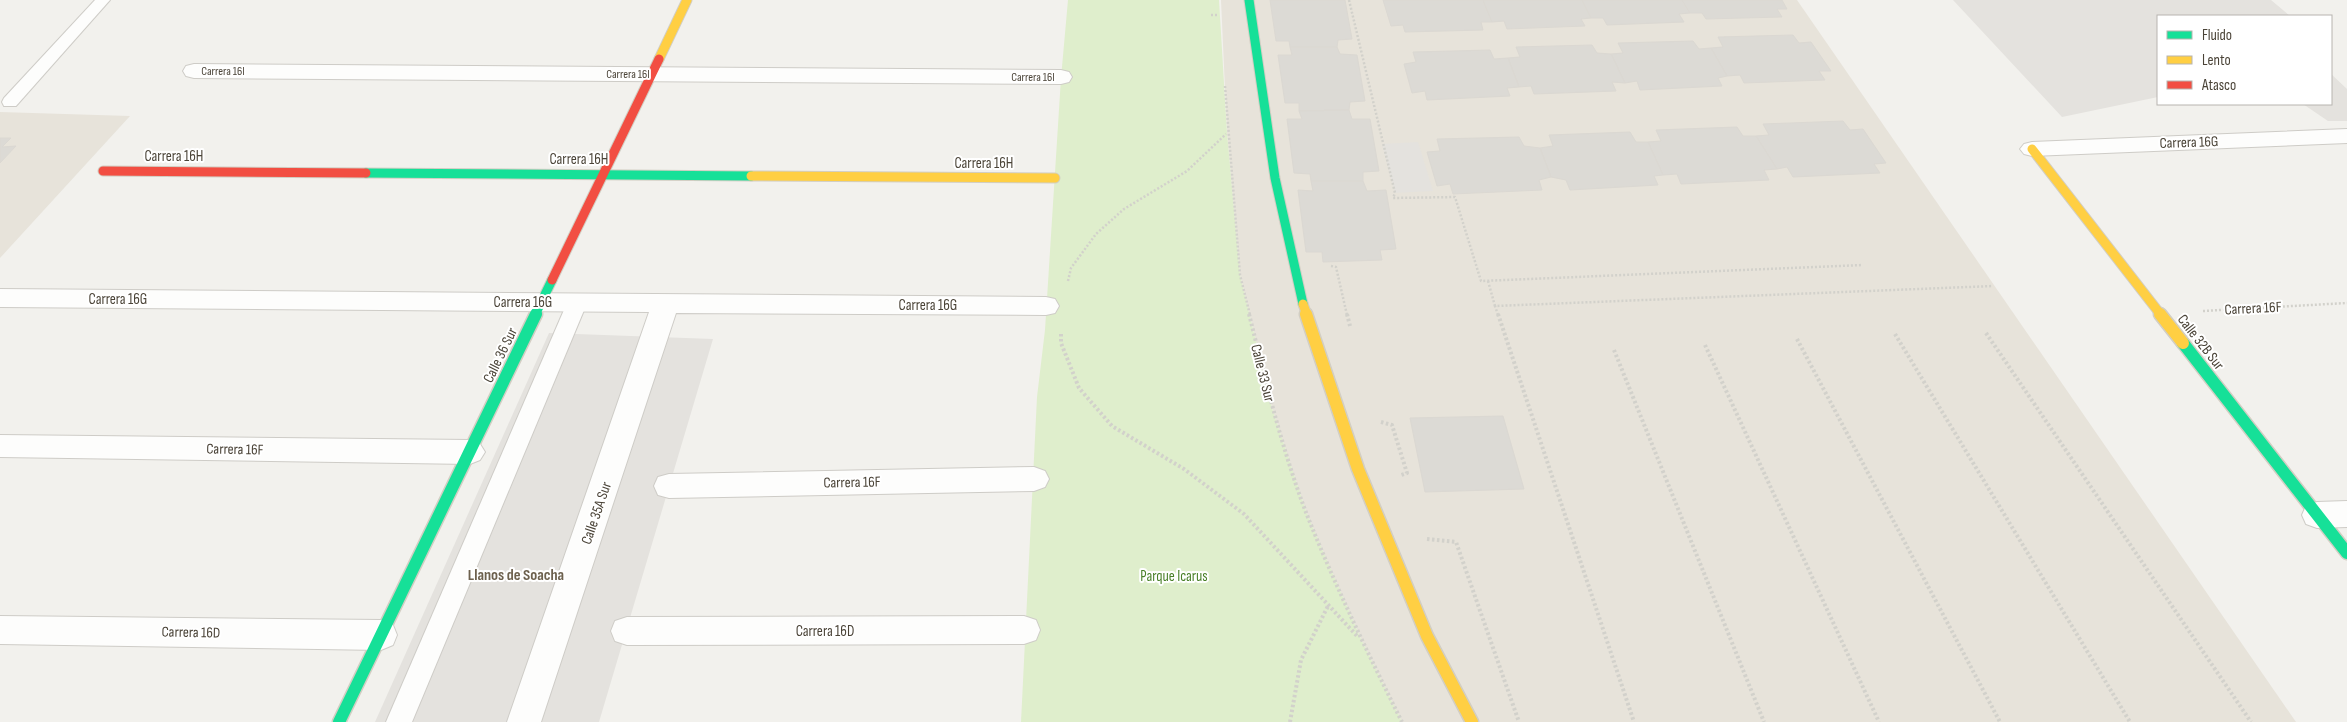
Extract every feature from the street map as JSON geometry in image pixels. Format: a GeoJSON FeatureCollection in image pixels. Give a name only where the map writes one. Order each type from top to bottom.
{"type":"FeatureCollection","features":[{"type":"Feature","properties":{"kind":"street","name":"Calle 36 Sur"},"geometry":{"type":"LineString","coordinates":[[340,722],[687,0]]}},
{"type":"Feature","properties":{"kind":"street"},"geometry":{"type":"LineString","coordinates":[[1250,0],[1275,178],[1305,313],[1358,469],[1427,636],[1472,722]]}},
{"type":"Feature","properties":{"kind":"street","name":"Carrera 16I"},"geometry":{"type":"LineString","coordinates":[[194,71],[1061,78]]}},
{"type":"Feature","properties":{"kind":"street","name":"Carrera 16G"},"geometry":{"type":"LineString","coordinates":[[2032,149],[2347,136]]}},
{"type":"Feature","properties":{"kind":"street","name":"Calle 32B Sur"},"geometry":{"type":"LineString","coordinates":[[2032,149],[2347,553]]}},
{"type":"Feature","properties":{"kind":"street","name":"Carrera 16H"},"geometry":{"type":"LineString","coordinates":[[103,171],[1055,178]]}},
{"type":"Feature","properties":{"kind":"street","name":"Carrera 16G"},"geometry":{"type":"LineString","coordinates":[[0,298],[665,303],[1054,316]]}},
{"type":"Feature","properties":{"kind":"street","name":"Calle 35A Sur"},"geometry":{"type":"LineString","coordinates":[[524,722],[652,347],[665,303]]}},
{"type":"Feature","properties":{"kind":"street","name":"Carrera 16F"},"geometry":{"type":"LineString","coordinates":[[0,446],[470,452]]}},
{"type":"Feature","properties":{"kind":"street","name":"Carrera 16F"},"geometry":{"type":"LineString","coordinates":[[669,486],[1034,479]]}},
{"type":"Feature","properties":{"kind":"street"},"geometry":{"type":"LineString","coordinates":[[2317,515],[2347,514]]}},
{"type":"Feature","properties":{"kind":"street","name":"Carrera 16D"},"geometry":{"type":"LineString","coordinates":[[0,630],[381,635]]}},
{"type":"Feature","properties":{"kind":"street","name":"Carrera 16D"},"geometry":{"type":"LineString","coordinates":[[627,631],[1024,630]]}},
{"type":"Feature","properties":{"kind":"lane"},"geometry":{"type":"LineString","coordinates":[[10,102],[103,0]]}},
{"type":"Feature","properties":{"kind":"lane"},"geometry":{"type":"LineString","coordinates":[[399,722],[577,303]]}},
{"type":"Feature","properties":{"kind":"path"},"geometry":{"type":"LineString","coordinates":[[1349,0],[1382,144],[1396,193],[1394,198],[1455,197],[1481,281],[1862,265]]}},
{"type":"Feature","properties":{"kind":"path"},"geometry":{"type":"LineString","coordinates":[[1221,8],[1222,15]]}},
{"type":"Feature","properties":{"kind":"path","name":"Calle 33 Sur"},"geometry":{"type":"LineString","coordinates":[[1225,84],[1227,133],[1240,275],[1272,408],[1307,514],[1361,639],[1402,722]]}},
{"type":"Feature","properties":{"kind":"path"},"geometry":{"type":"LineString","coordinates":[[1067,284],[1071,268],[1096,234],[1124,210],[1187,171],[1227,133]]}},
{"type":"Feature","properties":{"kind":"path"},"geometry":{"type":"LineString","coordinates":[[1329,266],[1336,267],[1351,334]]}},
{"type":"Feature","properties":{"kind":"path"},"geometry":{"type":"LineString","coordinates":[[1488,282],[1634,722]]}},
{"type":"Feature","properties":{"kind":"path"},"geometry":{"type":"LineString","coordinates":[[1495,306],[1993,286]]}},
{"type":"Feature","properties":{"kind":"path","name":"Carrera 16F"},"geometry":{"type":"LineString","coordinates":[[2160,313],[2347,303]]}},
{"type":"Feature","properties":{"kind":"path"},"geometry":{"type":"LineString","coordinates":[[1054,316],[1061,343],[1079,388],[1112,426],[1184,469],[1244,514],[1328,606],[1361,639]]}},
{"type":"Feature","properties":{"kind":"path"},"geometry":{"type":"LineString","coordinates":[[1986,333],[2250,722]]}},
{"type":"Feature","properties":{"kind":"path"},"geometry":{"type":"LineString","coordinates":[[1895,334],[2130,722]]}},
{"type":"Feature","properties":{"kind":"path"},"geometry":{"type":"LineString","coordinates":[[1797,339],[2000,722]]}},
{"type":"Feature","properties":{"kind":"path"},"geometry":{"type":"LineString","coordinates":[[1705,345],[1879,722]]}},
{"type":"Feature","properties":{"kind":"path"},"geometry":{"type":"LineString","coordinates":[[1614,350],[1764,722]]}},
{"type":"Feature","properties":{"kind":"path"},"geometry":{"type":"LineString","coordinates":[[1378,422],[1392,426],[1407,473],[1399,476]]}},
{"type":"Feature","properties":{"kind":"path"},"geometry":{"type":"LineString","coordinates":[[1419,538],[1456,542],[1518,722]]}},
{"type":"Feature","properties":{"kind":"path"},"geometry":{"type":"LineString","coordinates":[[1290,722],[1300,660],[1328,606]]}},
{"type":"Feature","properties":{"kind":"shaded area"},"geometry":{"type":"Polygon","coordinates":[[[1221,0],[1797,0],[2296,722],[1402,722],[1361,639],[1307,514],[1272,408],[1240,275],[1227,133],[1221,0]]]}},
{"type":"Feature","properties":{"kind":"shaded area"},"geometry":{"type":"Polygon","coordinates":[[[1953,0],[2271,0],[2289,15],[2157,15],[2157,97],[2062,117],[1953,0]]]}},
{"type":"Feature","properties":{"kind":"shaded area"},"geometry":{"type":"Polygon","coordinates":[[[2332,75],[2347,89],[2347,121],[2328,121],[2304,105],[2332,105],[2332,75]]]}},
{"type":"Feature","properties":{"kind":"shaded area"},"geometry":{"type":"Polygon","coordinates":[[[0,112],[130,116],[0,258],[0,112]]]}},
{"type":"Feature","properties":{"kind":"shaded area"},"geometry":{"type":"Polygon","coordinates":[[[1418,142],[1433,191],[1395,193],[1382,144],[1418,142]]]}},
{"type":"Feature","properties":{"kind":"shaded area"},"geometry":{"type":"Polygon","coordinates":[[[549,333],[713,339],[599,722],[375,722],[549,333]]]}},
{"type":"Feature","properties":{"kind":"green space","name":"Parque Icarus"},"geometry":{"type":"Polygon","coordinates":[[[1068,0],[1219,0],[1227,133],[1240,275],[1272,408],[1307,514],[1361,639],[1402,722],[1021,722],[1037,397],[1045,330],[1061,78],[1068,0]]]}},
{"type":"Feature","properties":{"kind":"building"},"geometry":{"type":"Polygon","coordinates":[[[1270,0],[1345,0],[1352,39],[1338,40],[1337,47],[1290,47],[1289,41],[1276,41],[1270,0]]]}},
{"type":"Feature","properties":{"kind":"building"},"geometry":{"type":"Polygon","coordinates":[[[1383,0],[1483,0],[1492,22],[1481,22],[1483,30],[1405,32],[1403,25],[1391,26],[1383,0]]]}},
{"type":"Feature","properties":{"kind":"building"},"geometry":{"type":"Polygon","coordinates":[[[1483,0],[1582,0],[1591,18],[1581,19],[1585,26],[1507,29],[1504,21],[1492,22],[1483,0]]]}},
{"type":"Feature","properties":{"kind":"building"},"geometry":{"type":"Polygon","coordinates":[[[1582,0],[1682,0],[1690,13],[1679,14],[1684,22],[1607,25],[1603,18],[1591,18],[1582,0]]]}},
{"type":"Feature","properties":{"kind":"building"},"geometry":{"type":"Polygon","coordinates":[[[1682,0],[1782,0],[1787,9],[1777,9],[1782,17],[1706,19],[1702,13],[1690,13],[1682,0]]]}},
{"type":"Feature","properties":{"kind":"building"},"geometry":{"type":"Polygon","coordinates":[[[1793,35],[1799,43],[1811,42],[1831,71],[1819,71],[1825,80],[1744,83],[1740,75],[1727,76],[1711,48],[1723,47],[1718,37],[1793,35]]]}},
{"type":"Feature","properties":{"kind":"building"},"geometry":{"type":"Polygon","coordinates":[[[1693,41],[1699,49],[1711,48],[1727,76],[1718,78],[1722,86],[1640,90],[1637,81],[1625,83],[1611,54],[1623,53],[1618,43],[1693,41]]]}},
{"type":"Feature","properties":{"kind":"building"},"geometry":{"type":"Polygon","coordinates":[[[1592,45],[1597,53],[1611,54],[1625,83],[1612,82],[1616,91],[1534,94],[1531,86],[1519,87],[1508,58],[1520,57],[1516,47],[1592,45]]]}},
{"type":"Feature","properties":{"kind":"building"},"geometry":{"type":"Polygon","coordinates":[[[1290,47],[1337,47],[1340,54],[1357,55],[1365,101],[1350,102],[1349,110],[1299,111],[1299,103],[1285,103],[1278,55],[1292,55],[1290,47]]]}},
{"type":"Feature","properties":{"kind":"building"},"geometry":{"type":"Polygon","coordinates":[[[1490,50],[1494,59],[1508,58],[1519,87],[1507,88],[1510,96],[1427,100],[1425,91],[1412,93],[1404,64],[1416,62],[1413,52],[1490,50]]]}},
{"type":"Feature","properties":{"kind":"building"},"geometry":{"type":"Polygon","coordinates":[[[1349,110],[1352,119],[1370,119],[1379,171],[1363,172],[1363,181],[1311,181],[1310,174],[1294,173],[1287,119],[1302,119],[1299,111],[1349,110]]]}},
{"type":"Feature","properties":{"kind":"building"},"geometry":{"type":"Polygon","coordinates":[[[1843,121],[1850,130],[1863,129],[1886,163],[1874,164],[1880,173],[1793,177],[1787,167],[1777,169],[1756,136],[1769,135],[1763,124],[1843,121]]]}},
{"type":"Feature","properties":{"kind":"building"},"geometry":{"type":"Polygon","coordinates":[[[1737,127],[1743,136],[1756,136],[1777,169],[1764,170],[1769,180],[1681,184],[1677,174],[1663,175],[1648,142],[1661,141],[1656,130],[1737,127]]]}},
{"type":"Feature","properties":{"kind":"building"},"geometry":{"type":"Polygon","coordinates":[[[1630,132],[1636,142],[1648,142],[1663,175],[1654,176],[1658,185],[1570,190],[1566,180],[1551,177],[1540,148],[1553,146],[1549,135],[1630,132]]]}},
{"type":"Feature","properties":{"kind":"building"},"geometry":{"type":"Polygon","coordinates":[[[1519,137],[1524,146],[1540,148],[1551,177],[1539,180],[1542,190],[1453,194],[1450,184],[1437,186],[1427,152],[1440,151],[1437,139],[1519,137]]]}},
{"type":"Feature","properties":{"kind":"building"},"geometry":{"type":"Polygon","coordinates":[[[0,138],[11,138],[2,147],[16,146],[0,163],[0,138]]]}},
{"type":"Feature","properties":{"kind":"building"},"geometry":{"type":"Polygon","coordinates":[[[1311,181],[1363,181],[1367,191],[1386,190],[1396,249],[1380,250],[1382,260],[1323,262],[1322,252],[1306,252],[1298,190],[1313,191],[1311,181]]]}},
{"type":"Feature","properties":{"kind":"building"},"geometry":{"type":"Polygon","coordinates":[[[1503,416],[1524,489],[1425,492],[1410,418],[1503,416]]]}},
{"type":"Feature","properties":{"kind":"traffic: fast"},"geometry":{"type":"LineString","coordinates":[[1249,0],[1275,178],[1303,304]]}},
{"type":"Feature","properties":{"kind":"traffic: fast"},"geometry":{"type":"LineString","coordinates":[[366,173],[751,176]]}},
{"type":"Feature","properties":{"kind":"traffic: fast"},"geometry":{"type":"LineString","coordinates":[[339,722],[552,280]]}},
{"type":"Feature","properties":{"kind":"traffic: fast"},"geometry":{"type":"LineString","coordinates":[[2183,343],[2347,553]]}},
{"type":"Feature","properties":{"kind":"traffic: slow"},"geometry":{"type":"LineString","coordinates":[[659,59],[687,0]]}},
{"type":"Feature","properties":{"kind":"traffic: slow"},"geometry":{"type":"LineString","coordinates":[[2032,149],[2183,343]]}},
{"type":"Feature","properties":{"kind":"traffic: slow"},"geometry":{"type":"LineString","coordinates":[[751,176],[1055,178]]}},
{"type":"Feature","properties":{"kind":"traffic: slow"},"geometry":{"type":"LineString","coordinates":[[1303,304],[1358,469],[1427,636],[1472,722]]}},
{"type":"Feature","properties":{"kind":"traffic: jam"},"geometry":{"type":"LineString","coordinates":[[552,280],[659,59]]}},
{"type":"Feature","properties":{"kind":"traffic: jam"},"geometry":{"type":"LineString","coordinates":[[103,171],[366,173]]}},
{"type":"Feature","properties":{"kind":"district","name":"Llanos de Soacha"},"geometry":{"type":"Point","coordinates":[516,574]}}]}
